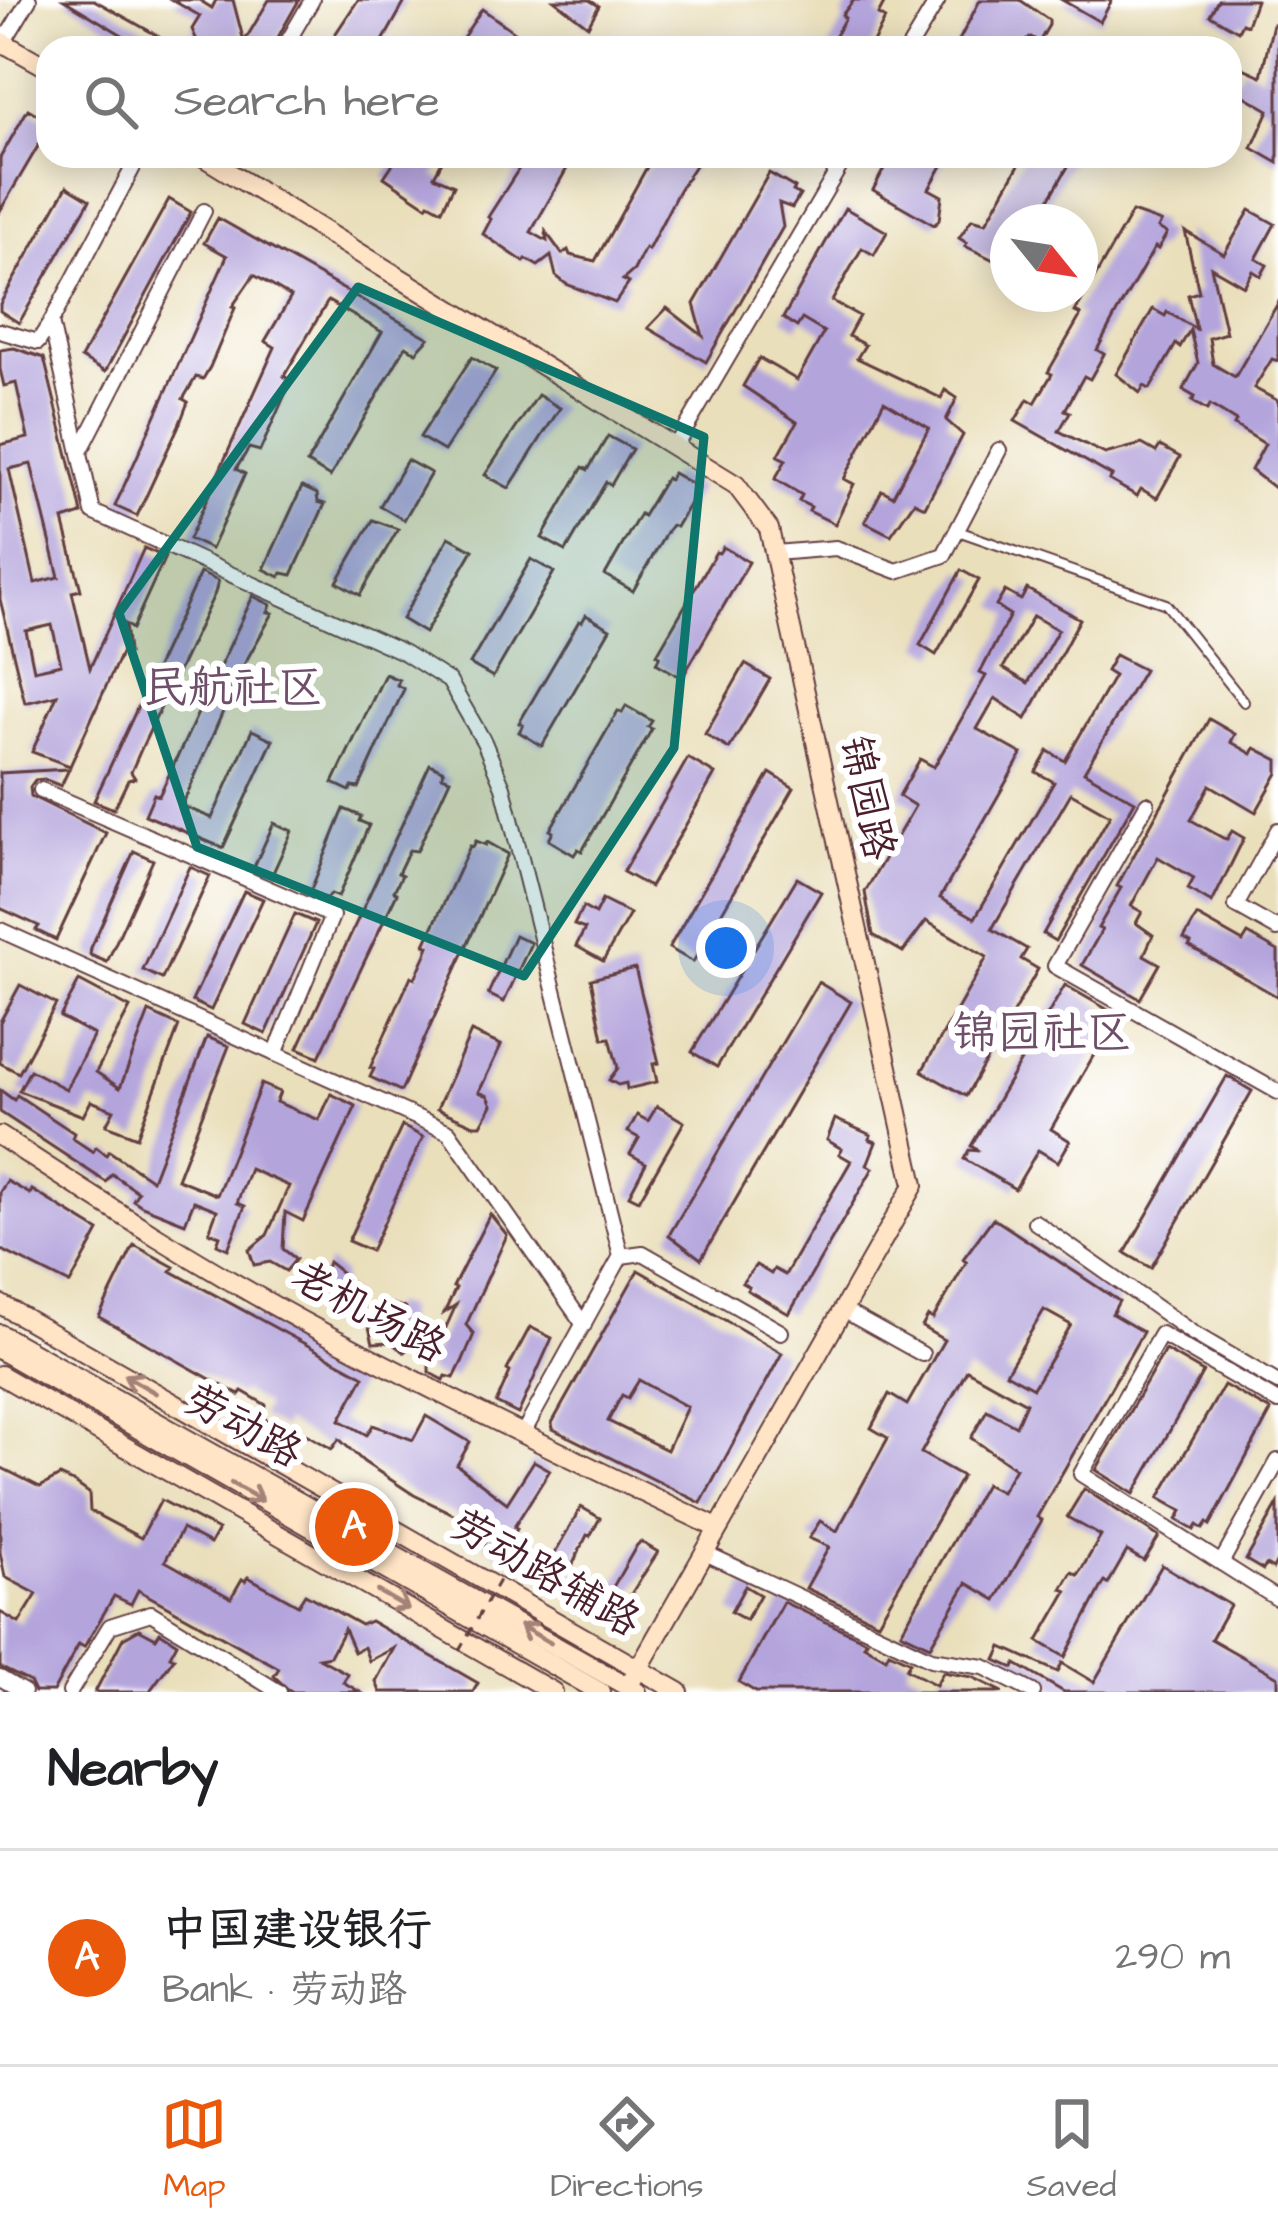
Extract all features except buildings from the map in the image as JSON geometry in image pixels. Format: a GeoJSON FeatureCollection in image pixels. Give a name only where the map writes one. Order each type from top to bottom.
{"type":"FeatureCollection","features":[{"type":"Feature","properties":{"kind":"street"},"geometry":{"type":"LineString","coordinates":[[29,0],[2,42],[36,61]]}},
{"type":"Feature","properties":{"kind":"street"},"geometry":{"type":"LineString","coordinates":[[291,36],[312,0]]}},
{"type":"Feature","properties":{"kind":"street"},"geometry":{"type":"LineString","coordinates":[[917,36],[938,0]]}},
{"type":"Feature","properties":{"kind":"street"},"geometry":{"type":"LineString","coordinates":[[0,331],[38,342],[133,168]]}},
{"type":"Feature","properties":{"kind":"street","name":"锦园路"},"geometry":{"type":"LineString","coordinates":[[227,168],[736,485],[769,529],[914,1185],[703,1552],[638,1669],[632,1689]]}},
{"type":"Feature","properties":{"kind":"street"},"geometry":{"type":"LineString","coordinates":[[675,447],[839,168]]}},
{"type":"Feature","properties":{"kind":"street"},"geometry":{"type":"LineString","coordinates":[[80,452],[204,211]]}},
{"type":"Feature","properties":{"kind":"street"},"geometry":{"type":"LineString","coordinates":[[51,322],[93,512],[405,652],[449,681],[484,742],[503,788],[621,1256],[522,1435]]}},
{"type":"Feature","properties":{"kind":"street"},"geometry":{"type":"LineString","coordinates":[[775,554],[836,548],[896,571],[944,555],[999,450]]}},
{"type":"Feature","properties":{"kind":"street"},"geometry":{"type":"LineString","coordinates":[[41,790],[332,916],[275,1054]]}},
{"type":"Feature","properties":{"kind":"street"},"geometry":{"type":"LineString","coordinates":[[1147,804],[1055,966],[1278,1092]]}},
{"type":"Feature","properties":{"kind":"street"},"geometry":{"type":"LineString","coordinates":[[1278,830],[1236,906],[1278,926]]}},
{"type":"Feature","properties":{"kind":"street"},"geometry":{"type":"LineString","coordinates":[[0,930],[448,1132],[584,1324]]}},
{"type":"Feature","properties":{"kind":"street","name":"老机场路"},"geometry":{"type":"LineString","coordinates":[[0,1136],[122,1216],[319,1330],[717,1528]]}},
{"type":"Feature","properties":{"kind":"street"},"geometry":{"type":"LineString","coordinates":[[1035,1222],[1191,1332],[1278,1383]]}},
{"type":"Feature","properties":{"kind":"street"},"geometry":{"type":"LineString","coordinates":[[621,1256],[643,1253],[781,1332]]}},
{"type":"Feature","properties":{"kind":"street","name":"劳动路辅路"},"geometry":{"type":"LineString","coordinates":[[0,1304],[679,1692]]}},
{"type":"Feature","properties":{"kind":"street"},"geometry":{"type":"LineString","coordinates":[[843,1310],[922,1354]]}},
{"type":"Feature","properties":{"kind":"street","name":"劳动路"},"geometry":{"type":"LineString","coordinates":[[0,1334],[632,1689]]}},
{"type":"Feature","properties":{"kind":"street"},"geometry":{"type":"LineString","coordinates":[[1278,1402],[1161,1334],[1081,1474],[1278,1599]]}},
{"type":"Feature","properties":{"kind":"street","name":"劳动路"},"geometry":{"type":"LineString","coordinates":[[0,1350],[600,1692]]}},
{"type":"Feature","properties":{"kind":"street"},"geometry":{"type":"LineString","coordinates":[[0,1375],[553,1692]]}},
{"type":"Feature","properties":{"kind":"street"},"geometry":{"type":"LineString","coordinates":[[1221,1562],[1278,1461]]}},
{"type":"Feature","properties":{"kind":"street"},"geometry":{"type":"LineString","coordinates":[[703,1552],[931,1658],[984,1666],[1033,1692]]}},
{"type":"Feature","properties":{"kind":"street"},"geometry":{"type":"LineString","coordinates":[[70,1692],[110,1626],[151,1612],[279,1692]]}},
{"type":"Feature","properties":{"kind":"street"},"geometry":{"type":"LineString","coordinates":[[0,1678],[23,1692]]}},
{"type":"Feature","properties":{"kind":"lane"},"geometry":{"type":"LineString","coordinates":[[957,530],[1166,604],[1244,702]]}},
{"type":"Feature","properties":{"kind":"path"},"geometry":{"type":"LineString","coordinates":[[459,1651],[503,1573]]}},
{"type":"Feature","properties":{"kind":"highlighted area"},"geometry":{"type":"Polygon","coordinates":[[[358,287],[704,437],[674,748],[524,976],[197,847],[119,613],[358,287]]]}},
{"type":"Feature","properties":{"kind":"place","name":"中国建设银行"},"geometry":{"type":"Point","coordinates":[354,1527]}},
{"type":"Feature","properties":{"kind":"district","name":"民航社区"},"geometry":{"type":"Point","coordinates":[233,689]}},
{"type":"Feature","properties":{"kind":"district","name":"锦园社区"},"geometry":{"type":"Point","coordinates":[1042,1034]}}]}
